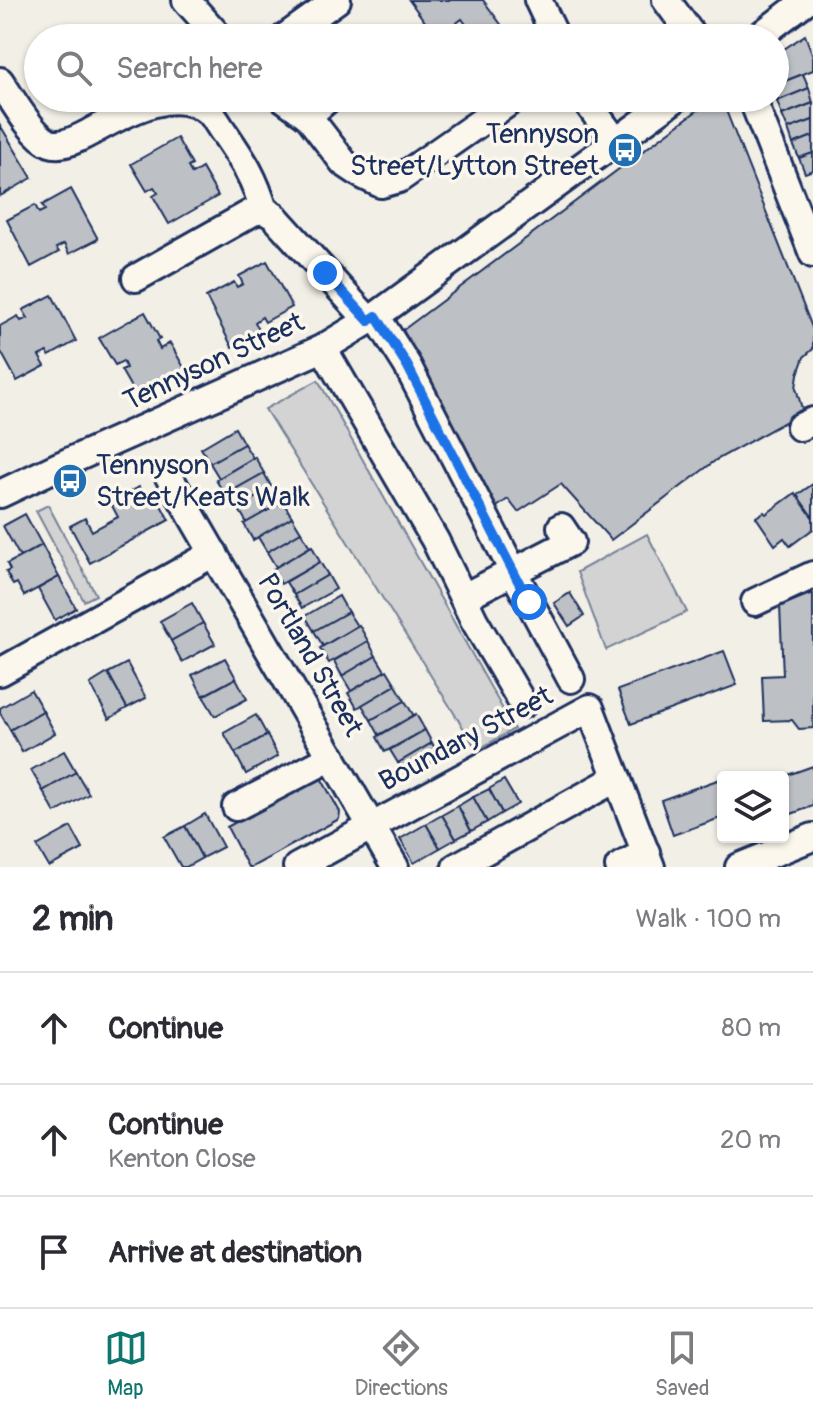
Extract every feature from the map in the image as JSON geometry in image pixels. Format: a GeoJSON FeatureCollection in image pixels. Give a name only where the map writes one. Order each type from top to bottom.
{"type":"FeatureCollection","features":[{"type":"Feature","properties":{"kind":"street"},"geometry":{"type":"LineString","coordinates":[[186,0],[207,24]]}},
{"type":"Feature","properties":{"kind":"street"},"geometry":{"type":"LineString","coordinates":[[304,24],[337,0]]}},
{"type":"Feature","properties":{"kind":"street"},"geometry":{"type":"LineString","coordinates":[[538,0],[549,24]]}},
{"type":"Feature","properties":{"kind":"street"},"geometry":{"type":"LineString","coordinates":[[666,0],[684,24]]}},
{"type":"Feature","properties":{"kind":"street"},"geometry":{"type":"LineString","coordinates":[[775,24],[807,0]]}},
{"type":"Feature","properties":{"kind":"street"},"geometry":{"type":"LineString","coordinates":[[0,81],[32,127],[52,143],[72,141],[129,112]]}},
{"type":"Feature","properties":{"kind":"street"},"geometry":{"type":"LineString","coordinates":[[208,112],[250,171],[264,210],[274,216],[372,319],[407,365],[571,679]]}},
{"type":"Feature","properties":{"kind":"street"},"geometry":{"type":"LineString","coordinates":[[302,112],[344,163],[381,184],[399,179],[495,112]]}},
{"type":"Feature","properties":{"kind":"street"},"geometry":{"type":"LineString","coordinates":[[308,116],[313,112]]}},
{"type":"Feature","properties":{"kind":"street"},"geometry":{"type":"LineString","coordinates":[[594,112],[616,142]]}},
{"type":"Feature","properties":{"kind":"street","name":"Tennyson Street"},"geometry":{"type":"LineString","coordinates":[[0,494],[323,348],[372,319],[657,112]]}},
{"type":"Feature","properties":{"kind":"street"},"geometry":{"type":"LineString","coordinates":[[757,112],[813,254]]}},
{"type":"Feature","properties":{"kind":"street"},"geometry":{"type":"LineString","coordinates":[[136,278],[253,212],[264,210]]}},
{"type":"Feature","properties":{"kind":"street"},"geometry":{"type":"LineString","coordinates":[[323,348],[435,540],[474,620],[523,704]]}},
{"type":"Feature","properties":{"kind":"street","name":"Portland Street"},"geometry":{"type":"LineString","coordinates":[[168,475],[395,867]]}},
{"type":"Feature","properties":{"kind":"street"},"geometry":{"type":"LineString","coordinates":[[464,597],[571,542],[561,527]]}},
{"type":"Feature","properties":{"kind":"street"},"geometry":{"type":"LineString","coordinates":[[0,672],[214,553]]}},
{"type":"Feature","properties":{"kind":"street"},"geometry":{"type":"LineString","coordinates":[[755,602],[813,575]]}},
{"type":"Feature","properties":{"kind":"street","name":"Boundary Street"},"geometry":{"type":"LineString","coordinates":[[297,867],[590,708],[617,778]]}},
{"type":"Feature","properties":{"kind":"street"},"geometry":{"type":"LineString","coordinates":[[236,807],[332,757]]}},
{"type":"Feature","properties":{"kind":"street"},"geometry":{"type":"LineString","coordinates":[[456,867],[617,778],[648,860],[619,867]]}},
{"type":"Feature","properties":{"kind":"street"},"geometry":{"type":"LineString","coordinates":[[751,865],[813,837]]}},
{"type":"Feature","properties":{"kind":"shaded area"},"geometry":{"type":"Polygon","coordinates":[[[318,380],[514,729],[477,750],[265,409],[318,380]]]}},
{"type":"Feature","properties":{"kind":"shaded area"},"geometry":{"type":"Polygon","coordinates":[[[48,505],[96,595],[84,601],[36,511],[48,505]]]}},
{"type":"Feature","properties":{"kind":"shaded area"},"geometry":{"type":"Polygon","coordinates":[[[647,534],[687,612],[606,650],[577,572],[647,534]]]}},
{"type":"Feature","properties":{"kind":"building"},"geometry":{"type":"Polygon","coordinates":[[[409,0],[483,0],[501,24],[466,24],[462,19],[455,24],[427,24],[409,0]]]}},
{"type":"Feature","properties":{"kind":"building"},"geometry":{"type":"Polygon","coordinates":[[[805,35],[813,56],[813,70],[789,79],[789,46],[805,35]]]}},
{"type":"Feature","properties":{"kind":"building"},"geometry":{"type":"Polygon","coordinates":[[[803,74],[809,88],[789,96],[789,80],[803,74]]]}},
{"type":"Feature","properties":{"kind":"building"},"geometry":{"type":"Polygon","coordinates":[[[809,88],[813,103],[782,115],[781,112],[789,112],[789,96],[809,88]]]}},
{"type":"Feature","properties":{"kind":"building"},"geometry":{"type":"Polygon","coordinates":[[[813,103],[813,120],[788,129],[782,115],[813,103]]]}},
{"type":"Feature","properties":{"kind":"building"},"geometry":{"type":"Polygon","coordinates":[[[695,112],[727,112],[813,330],[813,349],[804,357],[798,374],[796,388],[803,412],[716,460],[611,540],[561,484],[518,512],[508,499],[491,511],[403,330],[695,112]]]}},
{"type":"Feature","properties":{"kind":"building"},"geometry":{"type":"Polygon","coordinates":[[[813,120],[813,136],[793,144],[788,129],[813,120]]]}},
{"type":"Feature","properties":{"kind":"building"},"geometry":{"type":"Polygon","coordinates":[[[0,125],[32,178],[0,196],[0,125]]]}},
{"type":"Feature","properties":{"kind":"building"},"geometry":{"type":"Polygon","coordinates":[[[813,136],[813,153],[799,158],[793,144],[813,136]]]}},
{"type":"Feature","properties":{"kind":"building"},"geometry":{"type":"Polygon","coordinates":[[[177,138],[192,165],[188,167],[192,174],[202,168],[218,196],[169,224],[153,196],[158,193],[154,187],[147,191],[131,164],[177,138]]]}},
{"type":"Feature","properties":{"kind":"building"},"geometry":{"type":"Polygon","coordinates":[[[813,153],[813,170],[805,173],[799,158],[813,153]]]}},
{"type":"Feature","properties":{"kind":"building"},"geometry":{"type":"Polygon","coordinates":[[[71,189],[98,239],[69,254],[64,244],[56,248],[59,252],[31,267],[7,220],[35,205],[39,213],[45,210],[42,205],[71,189]]]}},
{"type":"Feature","properties":{"kind":"building"},"geometry":{"type":"Polygon","coordinates":[[[267,261],[292,307],[265,322],[262,317],[255,322],[260,332],[232,347],[206,297],[234,282],[237,287],[243,284],[239,276],[267,261]]]}},
{"type":"Feature","properties":{"kind":"building"},"geometry":{"type":"Polygon","coordinates":[[[52,295],[76,341],[49,356],[47,352],[39,356],[45,366],[17,381],[0,350],[0,326],[18,316],[21,321],[28,318],[23,310],[52,295]]]}},
{"type":"Feature","properties":{"kind":"building"},"geometry":{"type":"Polygon","coordinates":[[[145,312],[160,339],[156,341],[160,349],[170,343],[186,371],[137,398],[121,370],[126,368],[123,361],[115,365],[99,338],[145,312]]]}},
{"type":"Feature","properties":{"kind":"building"},"geometry":{"type":"Polygon","coordinates":[[[235,428],[244,444],[210,463],[201,448],[235,428]]]}},
{"type":"Feature","properties":{"kind":"building"},"geometry":{"type":"Polygon","coordinates":[[[244,444],[253,458],[219,478],[210,463],[244,444]]]}},
{"type":"Feature","properties":{"kind":"building"},"geometry":{"type":"Polygon","coordinates":[[[255,457],[264,473],[225,495],[216,480],[255,457]]]}},
{"type":"Feature","properties":{"kind":"building"},"geometry":{"type":"Polygon","coordinates":[[[264,473],[272,488],[238,508],[230,492],[264,473]]]}},
{"type":"Feature","properties":{"kind":"building"},"geometry":{"type":"Polygon","coordinates":[[[813,484],[813,518],[797,495],[813,484]]]}},
{"type":"Feature","properties":{"kind":"building"},"geometry":{"type":"Polygon","coordinates":[[[139,487],[147,502],[156,496],[169,520],[90,563],[70,526],[85,518],[92,531],[118,517],[110,502],[139,487]]]}},
{"type":"Feature","properties":{"kind":"building"},"geometry":{"type":"Polygon","coordinates":[[[272,488],[281,503],[247,523],[238,508],[272,488]]]}},
{"type":"Feature","properties":{"kind":"building"},"geometry":{"type":"Polygon","coordinates":[[[795,493],[813,518],[813,529],[790,546],[784,538],[775,545],[756,517],[764,512],[766,514],[795,493]]]}},
{"type":"Feature","properties":{"kind":"building"},"geometry":{"type":"Polygon","coordinates":[[[283,502],[292,517],[253,540],[244,524],[283,502]]]}},
{"type":"Feature","properties":{"kind":"building"},"geometry":{"type":"Polygon","coordinates":[[[25,514],[42,545],[20,557],[3,526],[25,514]]]}},
{"type":"Feature","properties":{"kind":"building"},"geometry":{"type":"Polygon","coordinates":[[[292,517],[301,532],[267,552],[258,537],[292,517]]]}},
{"type":"Feature","properties":{"kind":"building"},"geometry":{"type":"Polygon","coordinates":[[[301,532],[310,547],[276,567],[267,552],[301,532]]]}},
{"type":"Feature","properties":{"kind":"building"},"geometry":{"type":"Polygon","coordinates":[[[42,545],[59,577],[24,596],[6,572],[10,570],[7,564],[42,545]]]}},
{"type":"Feature","properties":{"kind":"building"},"geometry":{"type":"Polygon","coordinates":[[[312,546],[320,562],[281,584],[273,569],[312,546]]]}},
{"type":"Feature","properties":{"kind":"building"},"geometry":{"type":"Polygon","coordinates":[[[320,562],[328,575],[294,595],[286,582],[320,562]]]}},
{"type":"Feature","properties":{"kind":"building"},"geometry":{"type":"Polygon","coordinates":[[[328,575],[336,589],[302,608],[294,595],[328,575]]]}},
{"type":"Feature","properties":{"kind":"building"},"geometry":{"type":"Polygon","coordinates":[[[59,577],[76,608],[55,620],[38,589],[59,577]]]}},
{"type":"Feature","properties":{"kind":"building"},"geometry":{"type":"Polygon","coordinates":[[[570,593],[584,616],[569,626],[554,603],[570,593]]]}},
{"type":"Feature","properties":{"kind":"building"},"geometry":{"type":"Polygon","coordinates":[[[813,594],[813,728],[799,729],[792,720],[764,721],[762,676],[783,675],[780,606],[813,594]]]}},
{"type":"Feature","properties":{"kind":"building"},"geometry":{"type":"Polygon","coordinates":[[[339,596],[348,612],[314,631],[305,616],[339,596]]]}},
{"type":"Feature","properties":{"kind":"building"},"geometry":{"type":"Polygon","coordinates":[[[192,603],[203,623],[171,641],[160,621],[192,603]]]}},
{"type":"Feature","properties":{"kind":"building"},"geometry":{"type":"Polygon","coordinates":[[[348,612],[357,626],[323,646],[314,631],[348,612]]]}},
{"type":"Feature","properties":{"kind":"building"},"geometry":{"type":"Polygon","coordinates":[[[203,623],[215,644],[182,662],[171,641],[203,623]]]}},
{"type":"Feature","properties":{"kind":"building"},"geometry":{"type":"Polygon","coordinates":[[[359,625],[368,641],[329,663],[320,648],[359,625]]]}},
{"type":"Feature","properties":{"kind":"building"},"geometry":{"type":"Polygon","coordinates":[[[368,641],[376,656],[342,676],[334,661],[368,641]]]}},
{"type":"Feature","properties":{"kind":"building"},"geometry":{"type":"Polygon","coordinates":[[[724,651],[737,685],[631,724],[618,690],[724,651]]]}},
{"type":"Feature","properties":{"kind":"building"},"geometry":{"type":"Polygon","coordinates":[[[376,656],[385,671],[351,691],[342,676],[376,656]]]}},
{"type":"Feature","properties":{"kind":"building"},"geometry":{"type":"Polygon","coordinates":[[[225,658],[236,678],[203,696],[192,675],[225,658]]]}},
{"type":"Feature","properties":{"kind":"building"},"geometry":{"type":"Polygon","coordinates":[[[127,663],[146,698],[127,708],[108,673],[127,663]]]}},
{"type":"Feature","properties":{"kind":"building"},"geometry":{"type":"Polygon","coordinates":[[[387,670],[396,685],[357,708],[348,693],[387,670]]]}},
{"type":"Feature","properties":{"kind":"building"},"geometry":{"type":"Polygon","coordinates":[[[108,673],[127,708],[109,719],[90,684],[108,673]]]}},
{"type":"Feature","properties":{"kind":"building"},"geometry":{"type":"Polygon","coordinates":[[[236,678],[247,699],[215,716],[203,696],[236,678]]]}},
{"type":"Feature","properties":{"kind":"building"},"geometry":{"type":"Polygon","coordinates":[[[396,685],[405,701],[371,720],[362,705],[396,685]]]}},
{"type":"Feature","properties":{"kind":"building"},"geometry":{"type":"Polygon","coordinates":[[[31,690],[43,711],[10,730],[0,708],[31,690]]]}},
{"type":"Feature","properties":{"kind":"building"},"geometry":{"type":"Polygon","coordinates":[[[405,701],[414,716],[379,735],[371,720],[405,701]]]}},
{"type":"Feature","properties":{"kind":"building"},"geometry":{"type":"Polygon","coordinates":[[[43,711],[55,733],[22,752],[10,730],[43,711]]]}},
{"type":"Feature","properties":{"kind":"building"},"geometry":{"type":"Polygon","coordinates":[[[416,714],[425,730],[385,752],[377,737],[416,714]]]}},
{"type":"Feature","properties":{"kind":"building"},"geometry":{"type":"Polygon","coordinates":[[[256,715],[267,735],[235,753],[224,733],[256,715]]]}},
{"type":"Feature","properties":{"kind":"building"},"geometry":{"type":"Polygon","coordinates":[[[425,730],[432,743],[398,763],[390,750],[425,730]]]}},
{"type":"Feature","properties":{"kind":"building"},"geometry":{"type":"Polygon","coordinates":[[[267,735],[278,756],[246,774],[235,753],[267,735]]]}},
{"type":"Feature","properties":{"kind":"building"},"geometry":{"type":"Polygon","coordinates":[[[432,743],[440,757],[406,776],[398,763],[432,743]]]}},
{"type":"Feature","properties":{"kind":"building"},"geometry":{"type":"Polygon","coordinates":[[[64,751],[76,772],[43,791],[31,770],[64,751]]]}},
{"type":"Feature","properties":{"kind":"building"},"geometry":{"type":"Polygon","coordinates":[[[813,766],[813,806],[789,815],[789,775],[813,766]]]}},
{"type":"Feature","properties":{"kind":"building"},"geometry":{"type":"Polygon","coordinates":[[[76,772],[89,794],[55,813],[43,791],[76,772]]]}},
{"type":"Feature","properties":{"kind":"building"},"geometry":{"type":"Polygon","coordinates":[[[320,776],[340,812],[339,819],[248,867],[227,827],[320,776]]]}},
{"type":"Feature","properties":{"kind":"building"},"geometry":{"type":"Polygon","coordinates":[[[504,780],[518,804],[502,813],[489,789],[504,780]]]}},
{"type":"Feature","properties":{"kind":"building"},"geometry":{"type":"Polygon","coordinates":[[[717,780],[717,819],[673,835],[661,800],[717,780]]]}},
{"type":"Feature","properties":{"kind":"building"},"geometry":{"type":"Polygon","coordinates":[[[489,789],[502,813],[487,822],[473,797],[489,789]]]}},
{"type":"Feature","properties":{"kind":"building"},"geometry":{"type":"Polygon","coordinates":[[[473,797],[487,822],[471,831],[458,806],[473,797]]]}},
{"type":"Feature","properties":{"kind":"building"},"geometry":{"type":"Polygon","coordinates":[[[458,806],[471,831],[456,839],[442,815],[458,806]]]}},
{"type":"Feature","properties":{"kind":"building"},"geometry":{"type":"Polygon","coordinates":[[[205,814],[223,847],[202,858],[185,826],[205,814]]]}},
{"type":"Feature","properties":{"kind":"building"},"geometry":{"type":"Polygon","coordinates":[[[442,815],[456,839],[440,848],[426,824],[442,815]]]}},
{"type":"Feature","properties":{"kind":"building"},"geometry":{"type":"Polygon","coordinates":[[[426,824],[440,848],[414,863],[400,839],[426,824]]]}},
{"type":"Feature","properties":{"kind":"building"},"geometry":{"type":"Polygon","coordinates":[[[185,826],[202,858],[181,867],[164,837],[185,826]]]}},
{"type":"Feature","properties":{"kind":"building"},"geometry":{"type":"Polygon","coordinates":[[[71,827],[83,849],[49,867],[37,846],[71,827]]]}},
{"type":"Feature","properties":{"kind":"place","name":"Tennyson Street/Lytton Street"},"geometry":{"type":"Point","coordinates":[625,150]}},
{"type":"Feature","properties":{"kind":"place","name":"Tennyson Street/Keats Walk"},"geometry":{"type":"Point","coordinates":[70,481]}},
{"type":"Feature","properties":{"kind":"route"},"geometry":{"type":"LineString","coordinates":[[325,273],[369,321],[376,316],[407,365],[529,602]]}}]}
